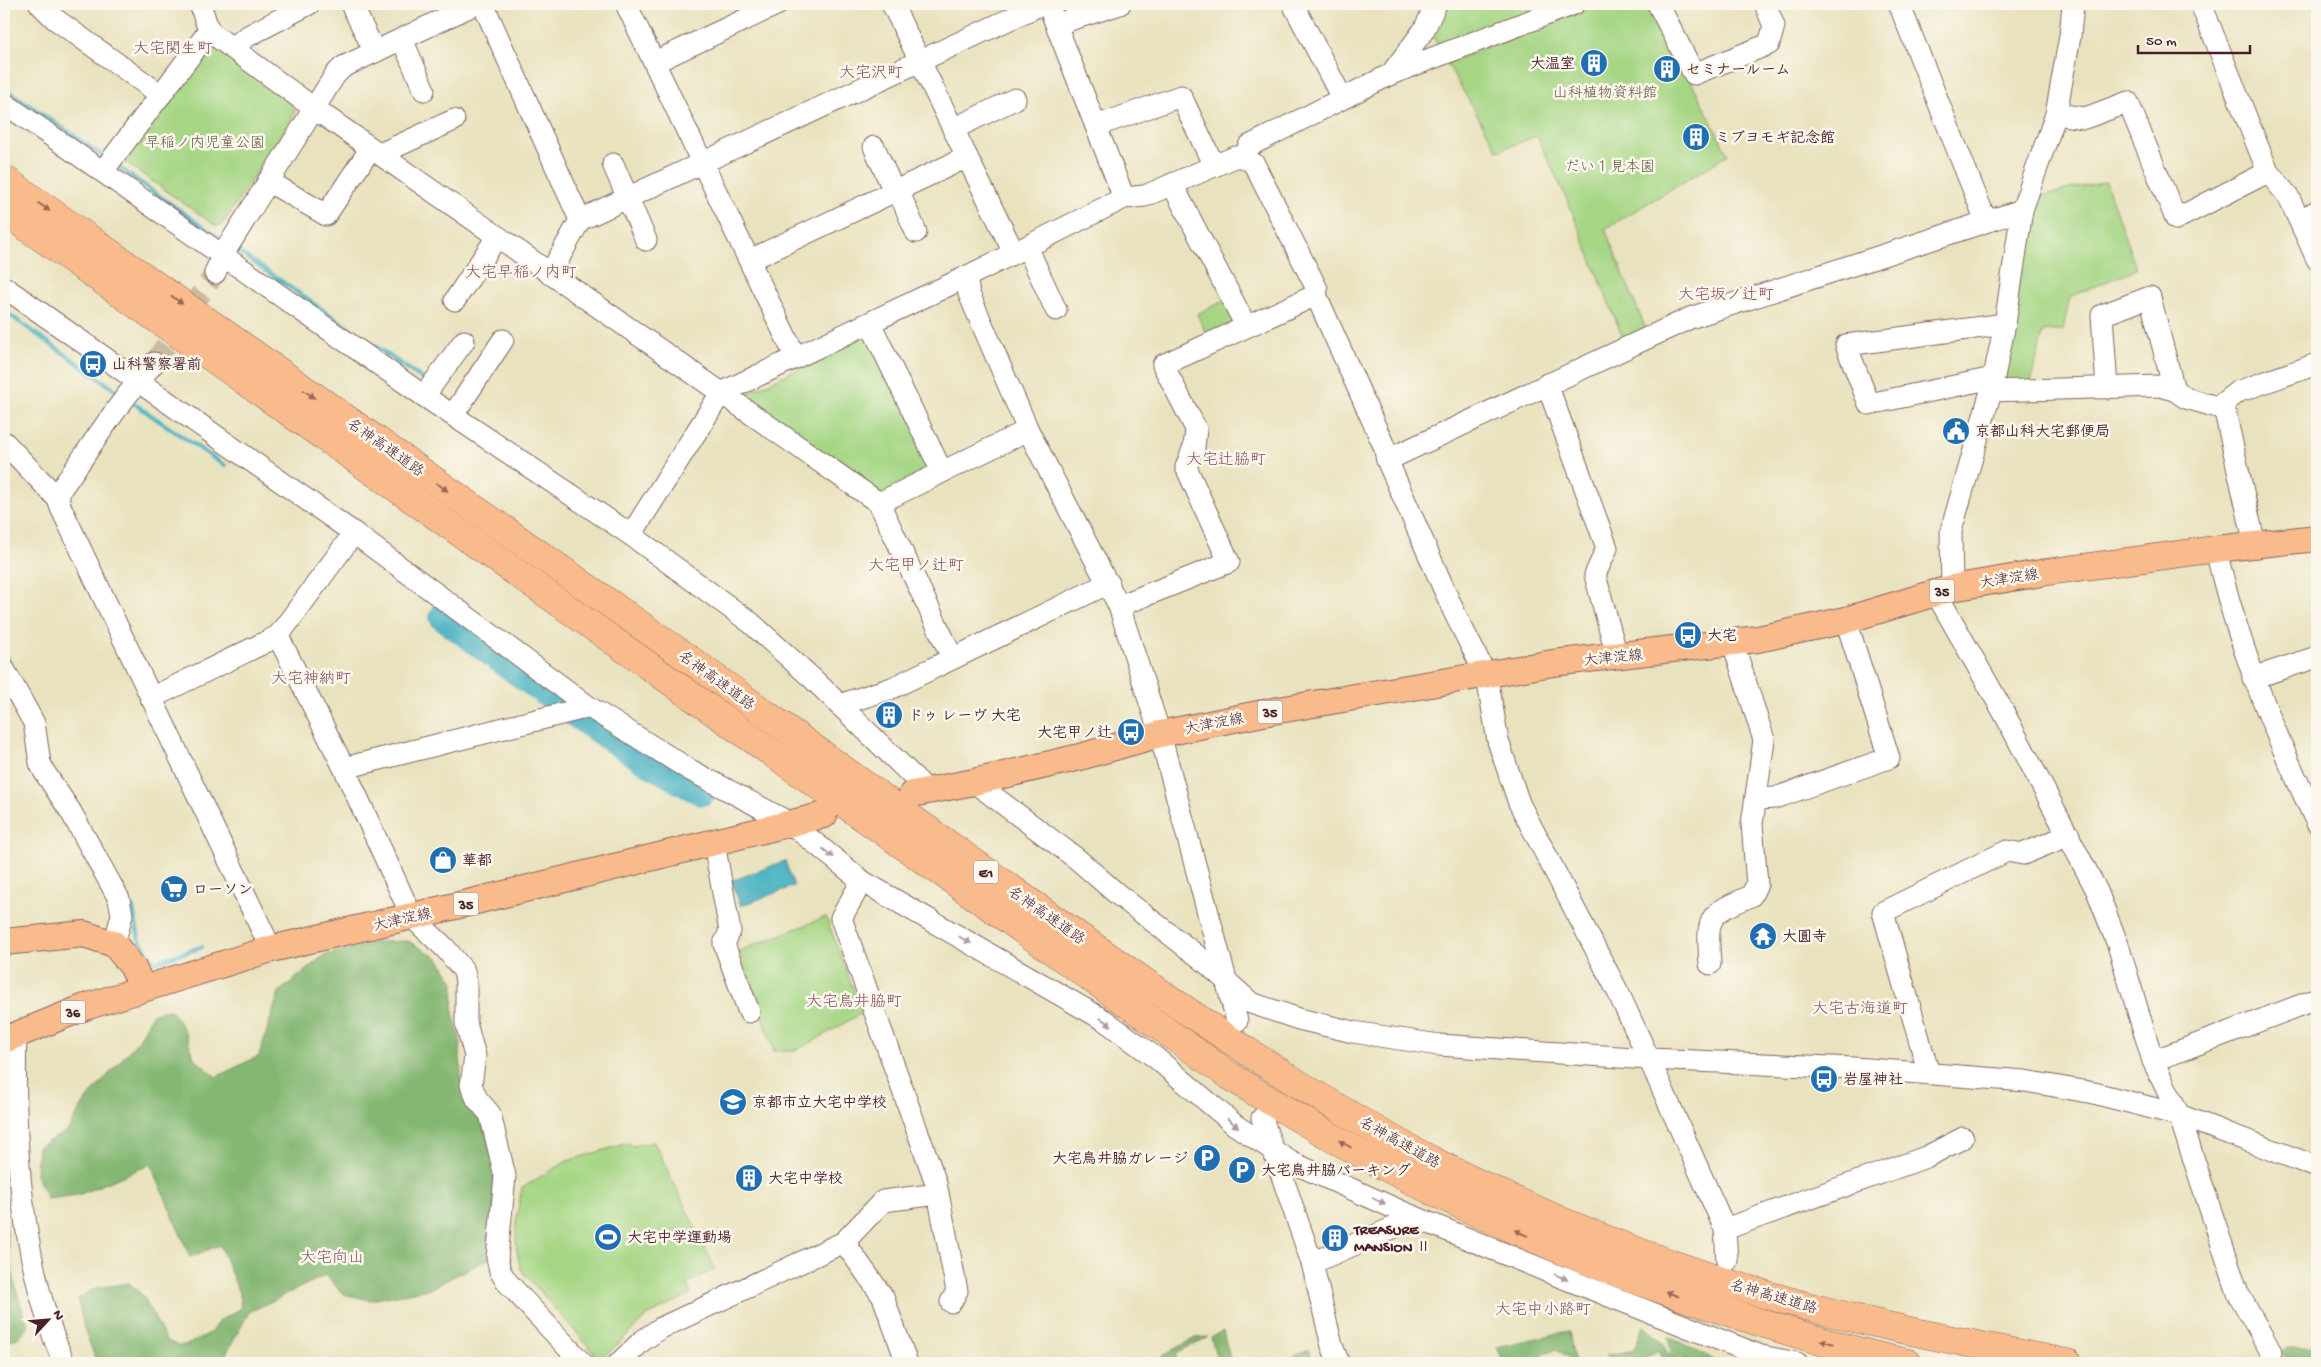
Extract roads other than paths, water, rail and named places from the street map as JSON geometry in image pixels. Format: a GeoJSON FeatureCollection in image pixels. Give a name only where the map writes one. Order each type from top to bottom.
{"type":"FeatureCollection","features":[{"type":"Feature","properties":{"kind":"highway","name":"名神高速道路"},"geometry":{"type":"LineString","coordinates":[[4,179],[693,662],[960,854],[1230,1041],[1325,1101],[1437,1163],[1486,1187],[1587,1231],[1716,1279],[1905,1330],[2068,1363]]}},
{"type":"Feature","properties":{"kind":"highway","name":"名神高速道路"},"geometry":{"type":"LineString","coordinates":[[4,211],[1230,1076],[1276,1106],[1424,1188],[1581,1259],[1685,1299],[1794,1334],[1908,1363]]}},
{"type":"Feature","properties":{"kind":"main road","name":"大津淀線"},"geometry":{"type":"LineString","coordinates":[[919,792],[974,782],[1160,734],[1273,711],[1487,677],[1554,664],[1734,643],[1846,620],[1944,590],[2047,572],[2216,549],[2317,538]]}},
{"type":"Feature","properties":{"kind":"main road","name":"大津淀線"},"geometry":{"type":"LineString","coordinates":[[143,988],[271,949],[412,917],[824,815]]}},
{"type":"Feature","properties":{"kind":"main road"},"geometry":{"type":"LineString","coordinates":[[4,942],[84,934],[114,944],[132,966],[143,988]]}},
{"type":"Feature","properties":{"kind":"main road","name":"36"},"geometry":{"type":"LineString","coordinates":[[10,1037],[86,1006],[143,988]]}},
{"type":"Feature","properties":{"kind":"street"},"geometry":{"type":"LineString","coordinates":[[40,4],[55,19],[161,95]]}},
{"type":"Feature","properties":{"kind":"street"},"geometry":{"type":"LineString","coordinates":[[200,4],[208,31],[314,109],[879,503],[952,658]]}},
{"type":"Feature","properties":{"kind":"street"},"geometry":{"type":"LineString","coordinates":[[233,48],[246,36],[309,4]]}},
{"type":"Feature","properties":{"kind":"street"},"geometry":{"type":"LineString","coordinates":[[351,4],[375,52]]}},
{"type":"Feature","properties":{"kind":"street"},"geometry":{"type":"LineString","coordinates":[[218,264],[335,75],[343,67],[475,4]]}},
{"type":"Feature","properties":{"kind":"street"},"geometry":{"type":"LineString","coordinates":[[483,4],[580,220]]}},
{"type":"Feature","properties":{"kind":"street"},"geometry":{"type":"LineString","coordinates":[[626,4],[704,161],[796,358]]}},
{"type":"Feature","properties":{"kind":"street"},"geometry":{"type":"LineString","coordinates":[[655,62],[778,4]]}},
{"type":"Feature","properties":{"kind":"street"},"geometry":{"type":"LineString","coordinates":[[892,4],[967,157],[1056,310]]}},
{"type":"Feature","properties":{"kind":"street"},"geometry":{"type":"LineString","coordinates":[[550,274],[580,220],[1042,4]]}},
{"type":"Feature","properties":{"kind":"street"},"geometry":{"type":"LineString","coordinates":[[1048,4],[1058,24],[1124,198]]}},
{"type":"Feature","properties":{"kind":"street"},"geometry":{"type":"LineString","coordinates":[[1058,24],[1120,4]]}},
{"type":"Feature","properties":{"kind":"street"},"geometry":{"type":"LineString","coordinates":[[1293,4],[1342,98]]}},
{"type":"Feature","properties":{"kind":"street"},"geometry":{"type":"LineString","coordinates":[[1390,74],[1424,30],[1436,4]]}},
{"type":"Feature","properties":{"kind":"street"},"geometry":{"type":"LineString","coordinates":[[1244,157],[1249,146],[1390,74],[1574,4]]}},
{"type":"Feature","properties":{"kind":"street"},"geometry":{"type":"LineString","coordinates":[[1658,4],[1694,74],[1769,44],[1774,26],[1765,4]]}},
{"type":"Feature","properties":{"kind":"street"},"geometry":{"type":"LineString","coordinates":[[1899,4],[1986,221]]}},
{"type":"Feature","properties":{"kind":"street"},"geometry":{"type":"LineString","coordinates":[[2072,4],[2070,36],[2056,114],[2022,210],[2005,324],[1992,384],[1951,531],[1944,590],[2003,711],[2098,891],[2118,945],[2153,1061],[2179,1114],[2238,1293],[2270,1352]]}},
{"type":"Feature","properties":{"kind":"street"},"geometry":{"type":"LineString","coordinates":[[2201,4],[2268,172],[2308,216],[2317,259]]}},
{"type":"Feature","properties":{"kind":"street"},"geometry":{"type":"LineString","coordinates":[[103,171],[208,31]]}},
{"type":"Feature","properties":{"kind":"street"},"geometry":{"type":"LineString","coordinates":[[402,39],[424,90]]}},
{"type":"Feature","properties":{"kind":"street"},"geometry":{"type":"LineString","coordinates":[[1096,126],[1181,96],[1214,166]]}},
{"type":"Feature","properties":{"kind":"street"},"geometry":{"type":"LineString","coordinates":[[953,129],[1015,100]]}},
{"type":"Feature","properties":{"kind":"street"},"geometry":{"type":"LineString","coordinates":[[2056,114],[2085,118],[2128,102],[2176,219],[2268,172]]}},
{"type":"Feature","properties":{"kind":"street"},"geometry":{"type":"LineString","coordinates":[[4,103],[103,171],[218,264],[453,415],[631,535],[751,623],[839,705],[919,792]]}},
{"type":"Feature","properties":{"kind":"street"},"geometry":{"type":"LineString","coordinates":[[268,181],[326,215],[375,151],[454,120]]}},
{"type":"Feature","properties":{"kind":"street"},"geometry":{"type":"LineString","coordinates":[[874,147],[916,232]]}},
{"type":"Feature","properties":{"kind":"street"},"geometry":{"type":"LineString","coordinates":[[750,260],[967,157]]}},
{"type":"Feature","properties":{"kind":"street"},"geometry":{"type":"LineString","coordinates":[[631,535],[721,393],[966,277],[1124,198],[1145,196],[1235,157],[1244,157],[1254,164],[1317,289],[1316,295],[1384,446],[1387,460],[1455,614],[1487,677],[1498,741],[1520,804],[1618,992],[1649,1059],[1725,1229],[1726,1261]]}},
{"type":"Feature","properties":{"kind":"street"},"geometry":{"type":"LineString","coordinates":[[613,164],[646,240]]}},
{"type":"Feature","properties":{"kind":"street"},"geometry":{"type":"LineString","coordinates":[[1172,184],[1246,326]]}},
{"type":"Feature","properties":{"kind":"street"},"geometry":{"type":"LineString","coordinates":[[1387,460],[1690,318],[2022,210]]}},
{"type":"Feature","properties":{"kind":"street"},"geometry":{"type":"LineString","coordinates":[[456,300],[497,237]]}},
{"type":"Feature","properties":{"kind":"street"},"geometry":{"type":"LineString","coordinates":[[966,277],[970,294],[1028,430],[1060,495],[1109,583],[1119,606],[1160,734],[1237,1021]]}},
{"type":"Feature","properties":{"kind":"street"},"geometry":{"type":"LineString","coordinates":[[4,287],[354,533],[468,629],[690,770],[790,823],[862,881],[1104,1020],[1156,1058],[1235,1125],[1291,1162],[1405,1213],[1737,1353],[1797,1363]]}},
{"type":"Feature","properties":{"kind":"street"},"geometry":{"type":"LineString","coordinates":[[1119,606],[1229,562],[1212,520],[1186,467],[1194,447],[1196,429],[1162,365],[1316,295]]}},
{"type":"Feature","properties":{"kind":"street"},"geometry":{"type":"LineString","coordinates":[[2107,388],[2102,315],[2150,297],[2174,390]]}},
{"type":"Feature","properties":{"kind":"street"},"geometry":{"type":"LineString","coordinates":[[870,323],[942,472]]}},
{"type":"Feature","properties":{"kind":"street"},"geometry":{"type":"LineString","coordinates":[[2005,324],[1846,345],[1869,404],[1992,384],[2107,388],[2160,386],[2174,390],[2186,398],[2224,410]]}},
{"type":"Feature","properties":{"kind":"street"},"geometry":{"type":"LineString","coordinates":[[453,415],[503,340]]}},
{"type":"Feature","properties":{"kind":"street"},"geometry":{"type":"LineString","coordinates":[[424,396],[464,341]]}},
{"type":"Feature","properties":{"kind":"street"},"geometry":{"type":"LineString","coordinates":[[154,363],[137,382],[61,489],[58,499],[60,508],[271,949]]}},
{"type":"Feature","properties":{"kind":"street"},"geometry":{"type":"LineString","coordinates":[[2256,545],[2223,403],[2237,392],[2317,364]]}},
{"type":"Feature","properties":{"kind":"street"},"geometry":{"type":"LineString","coordinates":[[1547,384],[1607,548],[1595,575],[1617,656]]}},
{"type":"Feature","properties":{"kind":"street"},"geometry":{"type":"LineString","coordinates":[[879,503],[1028,430]]}},
{"type":"Feature","properties":{"kind":"street"},"geometry":{"type":"LineString","coordinates":[[4,442],[58,499]]}},
{"type":"Feature","properties":{"kind":"street"},"geometry":{"type":"LineString","coordinates":[[151,698],[278,636],[354,533]]}},
{"type":"Feature","properties":{"kind":"street"},"geometry":{"type":"LineString","coordinates":[[2216,549],[2226,590],[2253,678],[2286,758],[2317,823]]}},
{"type":"Feature","properties":{"kind":"street"},"geometry":{"type":"LineString","coordinates":[[839,705],[892,688],[1109,583]]}},
{"type":"Feature","properties":{"kind":"street"},"geometry":{"type":"LineString","coordinates":[[1758,799],[1775,798],[1889,758],[1846,620]]}},
{"type":"Feature","properties":{"kind":"street"},"geometry":{"type":"LineString","coordinates":[[278,636],[344,768],[412,917],[456,960],[464,971],[466,981],[466,1023],[474,1056],[471,1085],[477,1099],[490,1114],[505,1176],[498,1239],[497,1258],[500,1271],[582,1363]]}},
{"type":"Feature","properties":{"kind":"street"},"geometry":{"type":"LineString","coordinates":[[1710,964],[1708,929],[1719,910],[1751,896],[1756,884],[1752,824],[1758,799],[1764,740],[1734,643]]}},
{"type":"Feature","properties":{"kind":"street"},"geometry":{"type":"LineString","coordinates":[[2253,678],[2317,658]]}},
{"type":"Feature","properties":{"kind":"street"},"geometry":{"type":"LineString","coordinates":[[4,669],[34,722],[40,763],[45,773],[71,812],[119,899],[122,915],[114,944]]}},
{"type":"Feature","properties":{"kind":"street"},"geometry":{"type":"LineString","coordinates":[[344,768],[589,707]]}},
{"type":"Feature","properties":{"kind":"street"},"geometry":{"type":"LineString","coordinates":[[974,782],[1077,859],[1251,1003],[1299,1019],[1353,1032],[1439,1045],[1649,1059],[1854,1068],[2025,1081],[2094,1093],[2179,1114],[2317,1167]]}},
{"type":"Feature","properties":{"kind":"street"},"geometry":{"type":"LineString","coordinates":[[1929,1074],[1883,912],[2007,851],[2023,854],[2069,835]]}},
{"type":"Feature","properties":{"kind":"street"},"geometry":{"type":"LineString","coordinates":[[714,843],[730,931],[724,944],[749,1012]]}},
{"type":"Feature","properties":{"kind":"street"},"geometry":{"type":"LineString","coordinates":[[862,881],[841,918],[880,1023],[938,1194],[957,1291],[951,1302]]}},
{"type":"Feature","properties":{"kind":"street"},"geometry":{"type":"LineString","coordinates":[[2153,1061],[2317,999]]}},
{"type":"Feature","properties":{"kind":"street"},"geometry":{"type":"LineString","coordinates":[[10,1037],[20,1186],[36,1274],[64,1363]]}},
{"type":"Feature","properties":{"kind":"street"},"geometry":{"type":"LineString","coordinates":[[1262,1118],[1312,1263],[1332,1346],[1339,1363]]}},
{"type":"Feature","properties":{"kind":"street"},"geometry":{"type":"LineString","coordinates":[[1725,1229],[1926,1157],[1963,1138]]}},
{"type":"Feature","properties":{"kind":"street"},"geometry":{"type":"LineString","coordinates":[[619,1363],[642,1341],[661,1328],[844,1242],[882,1201],[938,1194]]}},
{"type":"Feature","properties":{"kind":"street"},"geometry":{"type":"LineString","coordinates":[[1312,1263],[1397,1226],[1405,1213]]}},
{"type":"Feature","properties":{"kind":"street"},"geometry":{"type":"LineString","coordinates":[[844,1242],[883,1297],[907,1363]]}},
{"type":"Feature","properties":{"kind":"water"},"geometry":{"type":"Polygon","coordinates":[[[785,861],[794,886],[741,906],[731,881],[785,861]]]}},
{"type":"Feature","properties":{"kind":"waterway"},"geometry":{"type":"LineString","coordinates":[[4,88],[106,158]]}},
{"type":"Feature","properties":{"kind":"waterway"},"geometry":{"type":"LineString","coordinates":[[114,164],[224,242]]}},
{"type":"Feature","properties":{"kind":"waterway"},"geometry":{"type":"LineString","coordinates":[[233,248],[427,382]]}},
{"type":"Feature","properties":{"kind":"waterway"},"geometry":{"type":"LineString","coordinates":[[4,311],[121,394]]}},
{"type":"Feature","properties":{"kind":"waterway"},"geometry":{"type":"LineString","coordinates":[[129,400],[225,466]]}},
{"type":"Feature","properties":{"kind":"waterway"},"geometry":{"type":"LineString","coordinates":[[443,617],[602,732],[702,792]]}},
{"type":"Feature","properties":{"kind":"waterway"},"geometry":{"type":"LineString","coordinates":[[4,654],[9,662]]}},
{"type":"Feature","properties":{"kind":"waterway"},"geometry":{"type":"LineString","coordinates":[[128,899],[133,909],[139,939],[155,962],[202,947]]}},
{"type":"Feature","properties":{"kind":"tunnel"},"geometry":{"type":"LineString","coordinates":[[154,363],[215,273]]}},
{"type":"Feature","properties":{"kind":"place","name":"大温室"},"geometry":{"type":"Point","coordinates":[1594,63]}},
{"type":"Feature","properties":{"kind":"place","name":"セミナールーム"},"geometry":{"type":"Point","coordinates":[1667,69]}},
{"type":"Feature","properties":{"kind":"place","name":"ミブヨモギ記念館"},"geometry":{"type":"Point","coordinates":[1696,137]}},
{"type":"Feature","properties":{"kind":"place","name":"山科警察署前"},"geometry":{"type":"Point","coordinates":[93,364]}},
{"type":"Feature","properties":{"kind":"place","name":"京都山科大宅郵便局"},"geometry":{"type":"Point","coordinates":[1956,431]}},
{"type":"Feature","properties":{"kind":"place","name":"大宅"},"geometry":{"type":"Point","coordinates":[1688,635]}},
{"type":"Feature","properties":{"kind":"place","name":"ドゥ レーヴ 大宅"},"geometry":{"type":"Point","coordinates":[889,715]}},
{"type":"Feature","properties":{"kind":"place","name":"大宅甲ノ辻"},"geometry":{"type":"Point","coordinates":[1131,732]}},
{"type":"Feature","properties":{"kind":"place","name":"華都"},"geometry":{"type":"Point","coordinates":[443,860]}},
{"type":"Feature","properties":{"kind":"place","name":"ローソン"},"geometry":{"type":"Point","coordinates":[174,889]}},
{"type":"Feature","properties":{"kind":"place","name":"大圓寺"},"geometry":{"type":"Point","coordinates":[1763,936]}},
{"type":"Feature","properties":{"kind":"place","name":"岩屋神社"},"geometry":{"type":"Point","coordinates":[1824,1079]}},
{"type":"Feature","properties":{"kind":"place","name":"京都市立大宅中学校"},"geometry":{"type":"Point","coordinates":[733,1102]}},
{"type":"Feature","properties":{"kind":"place","name":"大宅鳥井脇ガレージ"},"geometry":{"type":"Point","coordinates":[1207,1158]}},
{"type":"Feature","properties":{"kind":"place","name":"大宅鳥井脇パーキング"},"geometry":{"type":"Point","coordinates":[1242,1170]}},
{"type":"Feature","properties":{"kind":"place","name":"大宅中学校"},"geometry":{"type":"Point","coordinates":[749,1178]}},
{"type":"Feature","properties":{"kind":"place","name":"大宅中学運動場"},"geometry":{"type":"Point","coordinates":[608,1237]}},
{"type":"Feature","properties":{"kind":"place","name":"TREASURE MANSION Ⅱ"},"geometry":{"type":"Point","coordinates":[1335,1238]}},
{"type":"Feature","properties":{"kind":"district","name":"大宅関生町"},"geometry":{"type":"Point","coordinates":[173,47]}},
{"type":"Feature","properties":{"kind":"district","name":"大宅沢町"},"geometry":{"type":"Point","coordinates":[871,71]}},
{"type":"Feature","properties":{"kind":"district","name":"大宅早稲ノ内町"},"geometry":{"type":"Point","coordinates":[521,271]}},
{"type":"Feature","properties":{"kind":"district","name":"大宅坂ノ辻町"},"geometry":{"type":"Point","coordinates":[1726,293]}},
{"type":"Feature","properties":{"kind":"district","name":"大宅辻脇町"},"geometry":{"type":"Point","coordinates":[1226,458]}},
{"type":"Feature","properties":{"kind":"district","name":"大宅甲ノ辻町"},"geometry":{"type":"Point","coordinates":[916,564]}},
{"type":"Feature","properties":{"kind":"district","name":"大宅神納町"},"geometry":{"type":"Point","coordinates":[311,677]}},
{"type":"Feature","properties":{"kind":"district","name":"大宅鳥井脇町"},"geometry":{"type":"Point","coordinates":[854,1000]}},
{"type":"Feature","properties":{"kind":"district","name":"大宅古海道町"},"geometry":{"type":"Point","coordinates":[1860,1007]}},
{"type":"Feature","properties":{"kind":"district","name":"大宅向山"},"geometry":{"type":"Point","coordinates":[332,1256]}},
{"type":"Feature","properties":{"kind":"district","name":"大宅中小路町"},"geometry":{"type":"Point","coordinates":[1543,1308]}},
{"type":"Feature","properties":{"kind":"park label","name":"山科植物資料館"},"geometry":{"type":"Point","coordinates":[1605,92]}},
{"type":"Feature","properties":{"kind":"park label","name":"早稲ノ内児童公園"},"geometry":{"type":"Point","coordinates":[205,142]}},
{"type":"Feature","properties":{"kind":"park label","name":"だい１見本園"},"geometry":{"type":"Point","coordinates":[1610,166]}}]}
